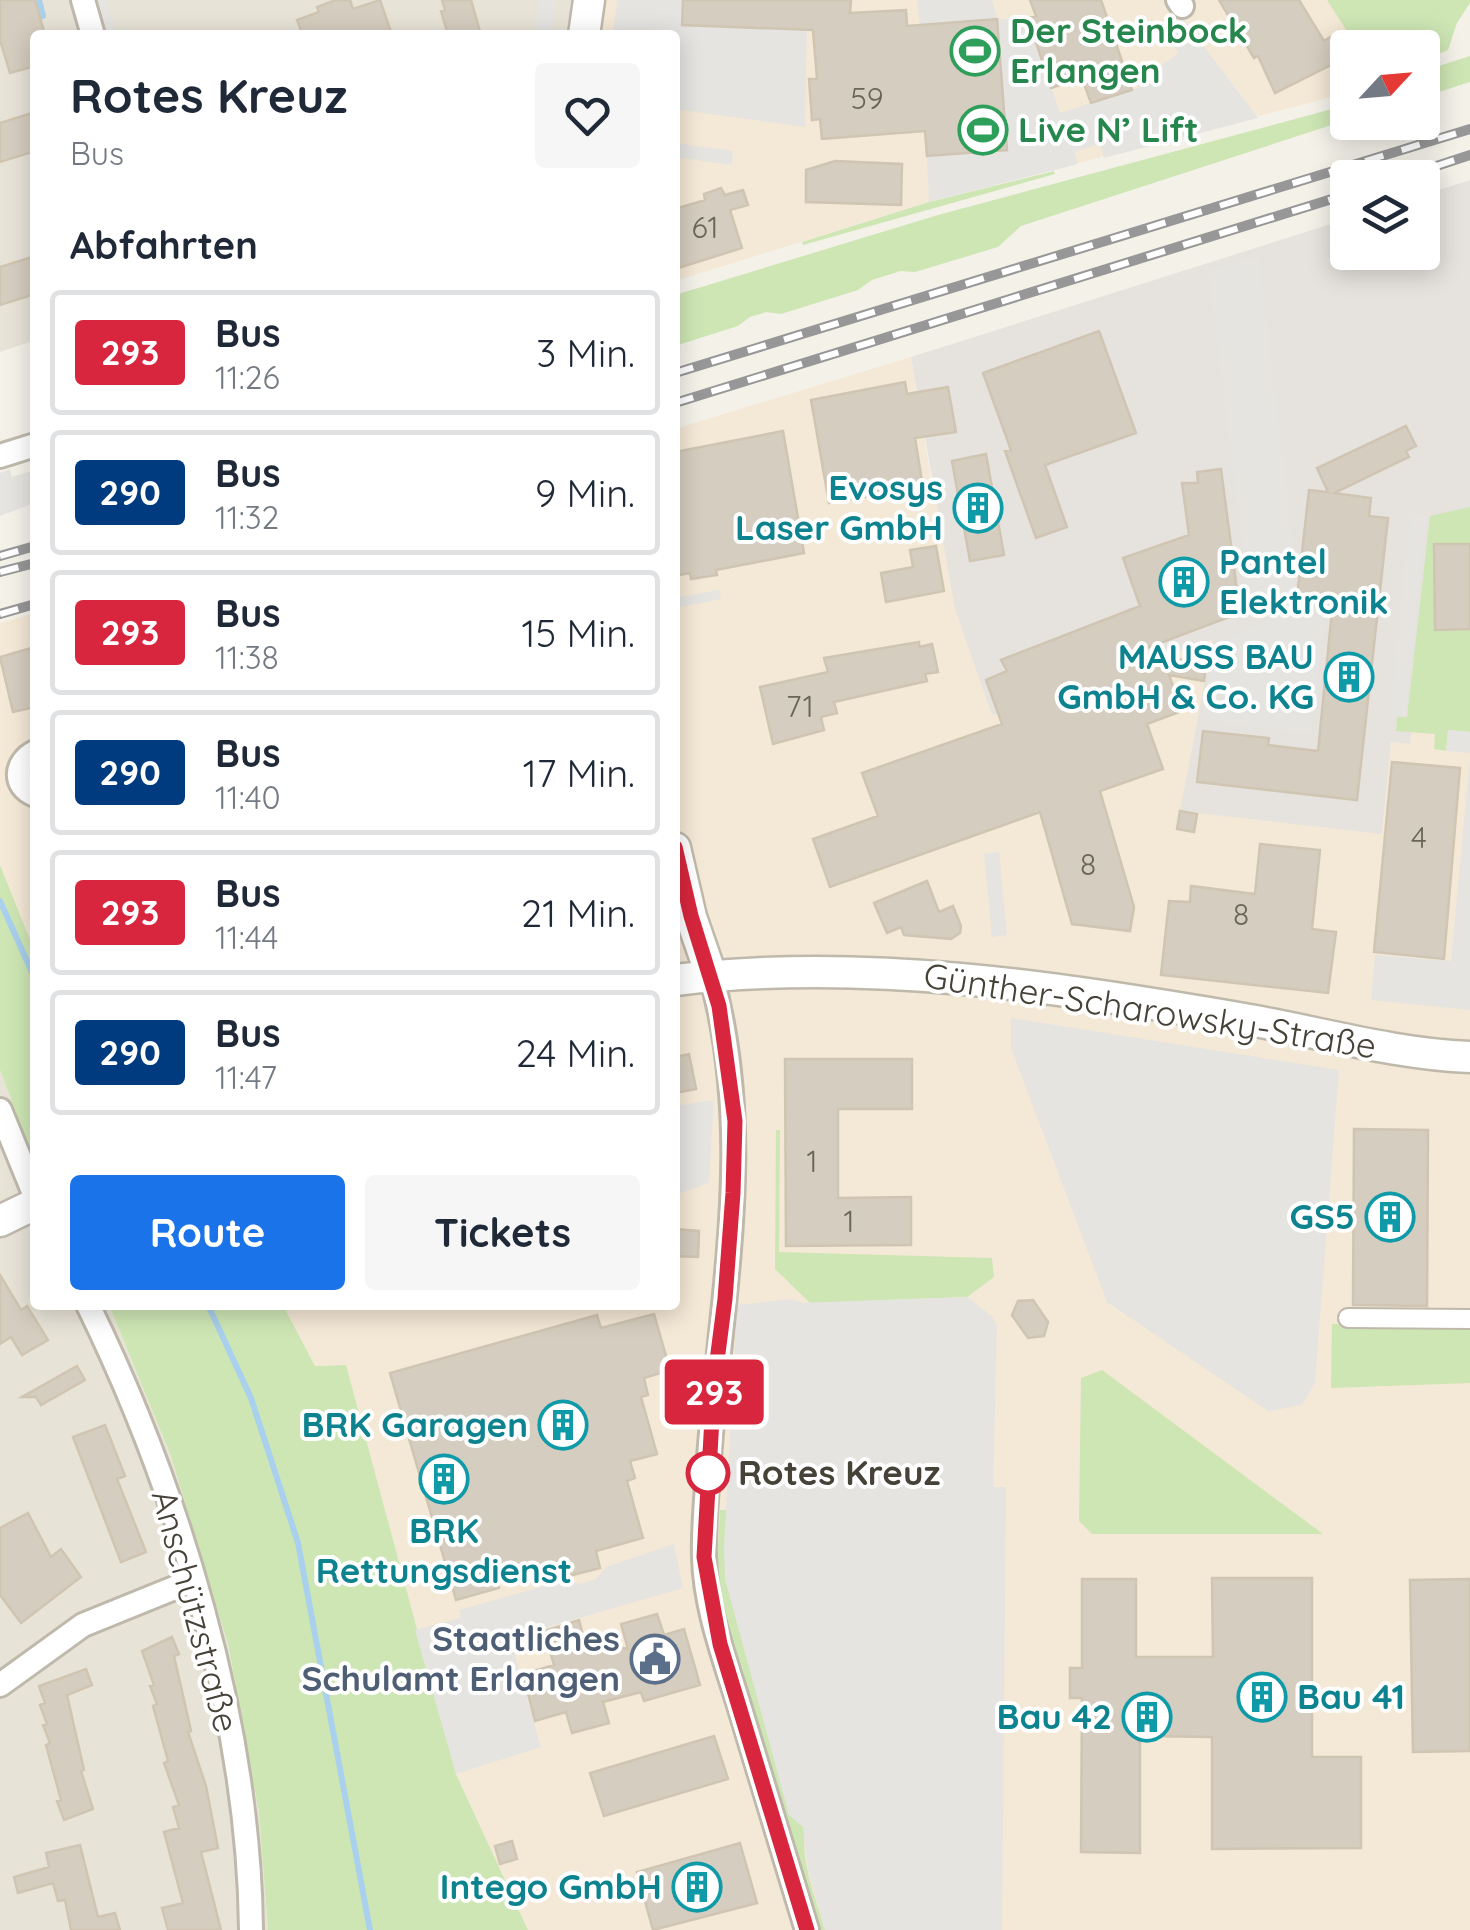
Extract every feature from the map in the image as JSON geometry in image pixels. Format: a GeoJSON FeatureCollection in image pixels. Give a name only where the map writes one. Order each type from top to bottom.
{"type":"FeatureCollection","features":[{"type":"Feature","properties":{"kind":"street"},"geometry":{"type":"LineString","coordinates":[[83,0],[92,30]]}},
{"type":"Feature","properties":{"kind":"street"},"geometry":{"type":"LineString","coordinates":[[585,30],[589,0]]}},
{"type":"Feature","properties":{"kind":"street"},"geometry":{"type":"LineString","coordinates":[[0,456],[30,447]]}},
{"type":"Feature","properties":{"kind":"street"},"geometry":{"type":"LineString","coordinates":[[30,755],[18,770],[20,782],[30,793]]}},
{"type":"Feature","properties":{"kind":"street"},"geometry":{"type":"LineString","coordinates":[[680,869],[722,1022],[735,1121],[733,1193],[714,1384],[704,1557],[720,1644],[807,1930]]}},
{"type":"Feature","properties":{"kind":"street","name":"Günther-Scharowsky-Straße"},"geometry":{"type":"LineString","coordinates":[[680,979],[787,971],[858,971],[988,980],[1244,1019],[1402,1050],[1470,1057]]}},
{"type":"Feature","properties":{"kind":"street"},"geometry":{"type":"LineString","coordinates":[[0,1110],[30,1184]]}},
{"type":"Feature","properties":{"kind":"street"},"geometry":{"type":"LineString","coordinates":[[0,1221],[30,1206]]}},
{"type":"Feature","properties":{"kind":"street","name":"Anschützstraße"},"geometry":{"type":"LineString","coordinates":[[90,1310],[154,1464],[213,1648],[244,1814],[251,1930]]}},
{"type":"Feature","properties":{"kind":"street"},"geometry":{"type":"LineString","coordinates":[[1348,1318],[1470,1319]]}},
{"type":"Feature","properties":{"kind":"street"},"geometry":{"type":"LineString","coordinates":[[0,1684],[83,1626],[194,1580]]}},
{"type":"Feature","properties":{"kind":"shaded area"},"geometry":{"type":"Polygon","coordinates":[[[0,0],[591,0],[587,30],[30,30],[30,342],[0,352],[0,0]]]}},
{"type":"Feature","properties":{"kind":"shaded area"},"geometry":{"type":"Polygon","coordinates":[[[92,0],[107,0],[116,30],[101,30],[92,0]]]}},
{"type":"Feature","properties":{"kind":"shaded area"},"geometry":{"type":"Polygon","coordinates":[[[539,0],[556,0],[552,30],[535,30],[539,0]]]}},
{"type":"Feature","properties":{"kind":"shaded area"},"geometry":{"type":"Polygon","coordinates":[[[591,0],[1327,0],[1346,30],[1330,30],[1330,97],[929,202],[680,279],[680,30],[587,30],[591,0]]]}},
{"type":"Feature","properties":{"kind":"shaded area"},"geometry":{"type":"Polygon","coordinates":[[[617,0],[683,0],[683,25],[807,29],[805,127],[680,110],[680,30],[614,30],[617,0]]]}},
{"type":"Feature","properties":{"kind":"shaded area"},"geometry":{"type":"Polygon","coordinates":[[[917,0],[992,0],[997,19],[1028,18],[1060,113],[1153,83],[1150,73],[1179,53],[1161,30],[1182,17],[1258,118],[1104,158],[1100,144],[1074,152],[1078,164],[929,202],[927,156],[1007,150],[920,25],[917,0]]]}},
{"type":"Feature","properties":{"kind":"shaded area"},"geometry":{"type":"Polygon","coordinates":[[[680,144],[733,151],[732,165],[680,158],[680,144]]]}},
{"type":"Feature","properties":{"kind":"shaded area"},"geometry":{"type":"Polygon","coordinates":[[[1470,180],[1470,512],[1434,522],[1410,744],[1391,742],[1382,834],[1180,811],[1213,639],[992,715],[955,609],[911,357],[1330,224],[1330,270],[1440,270],[1440,190],[1470,180]]]}},
{"type":"Feature","properties":{"kind":"shaded area"},"geometry":{"type":"Polygon","coordinates":[[[1258,256],[1288,503],[1295,583],[1292,614],[1324,618],[1311,734],[1201,719],[1216,643],[1268,620],[1268,615],[1252,616],[1209,270],[1258,256]]]}},
{"type":"Feature","properties":{"kind":"shaded area"},"geometry":{"type":"Polygon","coordinates":[[[911,357],[934,496],[1214,639],[1360,831],[1382,833],[1391,742],[1410,743],[1434,522],[1470,512],[1470,1930],[528,1930],[456,1774],[346,1365],[315,1366],[286,1310],[680,1310],[680,427],[911,357]]]}},
{"type":"Feature","properties":{"kind":"shaded area"},"geometry":{"type":"Polygon","coordinates":[[[10,469],[12,477],[30,472],[30,505],[0,516],[0,473],[10,469]]]}},
{"type":"Feature","properties":{"kind":"shaded area"},"geometry":{"type":"Polygon","coordinates":[[[1411,515],[1426,517],[1405,715],[1390,715],[1411,515]]]}},
{"type":"Feature","properties":{"kind":"shaded area"},"geometry":{"type":"Polygon","coordinates":[[[719,590],[721,599],[680,607],[680,597],[719,590]]]}},
{"type":"Feature","properties":{"kind":"shaded area"},"geometry":{"type":"Polygon","coordinates":[[[30,614],[30,940],[0,865],[0,623],[30,614]]]}},
{"type":"Feature","properties":{"kind":"shaded area"},"geometry":{"type":"Polygon","coordinates":[[[1448,730],[1470,732],[1470,753],[1446,751],[1448,730]]]}},
{"type":"Feature","properties":{"kind":"shaded area"},"geometry":{"type":"Polygon","coordinates":[[[1470,758],[1470,1010],[1371,1000],[1375,955],[1451,961],[1470,758]]]}},
{"type":"Feature","properties":{"kind":"shaded area"},"geometry":{"type":"Polygon","coordinates":[[[999,852],[1007,935],[992,937],[984,854],[999,852]]]}},
{"type":"Feature","properties":{"kind":"shaded area"},"geometry":{"type":"Polygon","coordinates":[[[1011,1018],[1339,1070],[1315,1383],[1302,1405],[1268,1411],[1107,1302],[1011,1048],[1011,1018]]]}},
{"type":"Feature","properties":{"kind":"shaded area"},"geometry":{"type":"Polygon","coordinates":[[[0,1070],[30,1150],[30,1310],[111,1310],[171,1456],[209,1573],[228,1644],[259,1813],[268,1930],[0,1930],[0,1070]]]}},
{"type":"Feature","properties":{"kind":"shaded area"},"geometry":{"type":"Polygon","coordinates":[[[714,1100],[709,1183],[680,1193],[680,1105],[714,1100]]]}},
{"type":"Feature","properties":{"kind":"shaded area"},"geometry":{"type":"Polygon","coordinates":[[[967,1297],[992,1316],[997,1326],[993,1487],[1006,1487],[1002,1930],[825,1930],[808,1870],[803,1827],[789,1815],[725,1579],[737,1305],[792,1299],[802,1303],[967,1297]]]}},
{"type":"Feature","properties":{"kind":"shaded area"},"geometry":{"type":"Polygon","coordinates":[[[674,1544],[683,1588],[510,1638],[541,1747],[456,1774],[415,1630],[461,1618],[459,1610],[563,1581],[580,1584],[596,1579],[606,1567],[674,1544]]]}},
{"type":"Feature","properties":{"kind":"green space"},"geometry":{"type":"Polygon","coordinates":[[[1327,0],[1470,0],[1448,50],[1440,53],[1440,30],[1346,30],[1327,0]]]}},
{"type":"Feature","properties":{"kind":"green space"},"geometry":{"type":"Polygon","coordinates":[[[1470,56],[1470,82],[1440,92],[1440,66],[1470,56]]]}},
{"type":"Feature","properties":{"kind":"green space"},"geometry":{"type":"Polygon","coordinates":[[[1330,110],[1330,126],[1021,226],[998,247],[915,272],[901,271],[872,280],[858,290],[781,314],[766,312],[738,326],[680,344],[680,293],[938,215],[1330,110]]]}},
{"type":"Feature","properties":{"kind":"green space"},"geometry":{"type":"Polygon","coordinates":[[[1054,171],[1055,174],[803,245],[802,242],[929,202],[1054,171]]]}},
{"type":"Feature","properties":{"kind":"green space"},"geometry":{"type":"Polygon","coordinates":[[[1470,507],[1470,544],[1434,545],[1435,629],[1470,629],[1470,732],[1448,730],[1446,751],[1434,749],[1435,734],[1396,731],[1397,717],[1407,717],[1430,516],[1470,507]]]}},
{"type":"Feature","properties":{"kind":"green space"},"geometry":{"type":"Polygon","coordinates":[[[0,865],[30,940],[30,1150],[0,1070],[0,865]]]}},
{"type":"Feature","properties":{"kind":"green space"},"geometry":{"type":"Polygon","coordinates":[[[776,1130],[780,1130],[779,1252],[992,1258],[994,1277],[967,1297],[810,1303],[775,1269],[776,1130]]]}},
{"type":"Feature","properties":{"kind":"green space"},"geometry":{"type":"Polygon","coordinates":[[[111,1310],[286,1310],[315,1366],[346,1365],[456,1774],[528,1930],[268,1930],[259,1813],[228,1644],[171,1456],[111,1310]]]}},
{"type":"Feature","properties":{"kind":"green space"},"geometry":{"type":"Polygon","coordinates":[[[1332,1324],[1470,1326],[1470,1383],[1331,1388],[1332,1324]]]}},
{"type":"Feature","properties":{"kind":"green space"},"geometry":{"type":"Polygon","coordinates":[[[1102,1370],[1323,1534],[1092,1534],[1079,1521],[1081,1378],[1102,1370]]]}},
{"type":"Feature","properties":{"kind":"green space"},"geometry":{"type":"Polygon","coordinates":[[[720,1510],[729,1510],[810,1813],[805,1856],[825,1930],[819,1930],[724,1610],[717,1564],[720,1510]]]}},
{"type":"Feature","properties":{"kind":"building"},"geometry":{"type":"Polygon","coordinates":[[[0,0],[35,0],[44,30],[30,30],[30,67],[10,73],[0,40],[0,0]]]}},
{"type":"Feature","properties":{"kind":"building"},"geometry":{"type":"Polygon","coordinates":[[[350,0],[353,9],[380,0],[390,30],[301,30],[297,20],[319,12],[317,7],[350,0]]]}},
{"type":"Feature","properties":{"kind":"building"},"geometry":{"type":"Polygon","coordinates":[[[442,0],[471,0],[480,30],[447,30],[441,11],[445,10],[442,0]]]}},
{"type":"Feature","properties":{"kind":"building"},"geometry":{"type":"Polygon","coordinates":[[[683,0],[851,0],[850,13],[906,10],[907,26],[997,19],[1007,150],[927,156],[925,131],[822,139],[820,119],[812,120],[809,79],[817,79],[813,30],[682,25],[683,0]]]}},
{"type":"Feature","properties":{"kind":"building"},"geometry":{"type":"Polygon","coordinates":[[[1030,0],[1101,0],[1132,90],[1091,103],[1082,78],[1051,88],[1028,18],[1036,16],[1030,0]]]}},
{"type":"Feature","properties":{"kind":"building"},"geometry":{"type":"Polygon","coordinates":[[[1219,0],[1299,0],[1324,41],[1330,37],[1330,66],[1275,93],[1258,56],[1254,58],[1219,0]]]}},
{"type":"Feature","properties":{"kind":"building"},"geometry":{"type":"Polygon","coordinates":[[[30,114],[30,153],[0,162],[0,123],[30,114]]]}},
{"type":"Feature","properties":{"kind":"building"},"geometry":{"type":"Polygon","coordinates":[[[835,161],[902,164],[901,205],[806,202],[806,170],[835,161]]]}},
{"type":"Feature","properties":{"kind":"building"},"geometry":{"type":"Polygon","coordinates":[[[721,188],[725,195],[743,190],[748,205],[730,210],[742,248],[680,267],[680,208],[705,200],[704,194],[721,188]]]}},
{"type":"Feature","properties":{"kind":"building"},"geometry":{"type":"Polygon","coordinates":[[[30,258],[30,296],[0,305],[0,267],[30,258]]]}},
{"type":"Feature","properties":{"kind":"building"},"geometry":{"type":"Polygon","coordinates":[[[1099,331],[1136,433],[1045,465],[1067,527],[1036,538],[1005,451],[1011,450],[983,373],[1099,331]]]}},
{"type":"Feature","properties":{"kind":"building"},"geometry":{"type":"Polygon","coordinates":[[[905,382],[907,394],[948,387],[956,432],[915,438],[923,487],[829,503],[811,400],[905,382]]]}},
{"type":"Feature","properties":{"kind":"building"},"geometry":{"type":"Polygon","coordinates":[[[1406,426],[1416,446],[1406,451],[1409,457],[1334,493],[1371,498],[1369,516],[1388,518],[1357,800],[1197,782],[1203,731],[1269,738],[1268,745],[1318,751],[1333,601],[1297,597],[1309,490],[1328,492],[1317,468],[1406,426]]]}},
{"type":"Feature","properties":{"kind":"building"},"geometry":{"type":"Polygon","coordinates":[[[783,431],[804,553],[716,570],[717,575],[691,579],[690,573],[680,575],[680,451],[783,431]]]}},
{"type":"Feature","properties":{"kind":"building","name":"Evosys Laser GmbH"},"geometry":{"type":"Polygon","coordinates":[[[986,454],[1004,555],[970,561],[952,461],[986,454]]]}},
{"type":"Feature","properties":{"kind":"building"},"geometry":{"type":"Polygon","coordinates":[[[1221,469],[1240,613],[1136,652],[1206,664],[1204,681],[1169,675],[1182,711],[1147,724],[1163,769],[1100,791],[1134,907],[1130,931],[1072,924],[1040,812],[830,887],[813,839],[878,816],[862,773],[1002,724],[986,680],[1007,671],[1001,660],[1140,606],[1123,558],[1189,535],[1182,483],[1198,483],[1197,472],[1221,469]]]}},
{"type":"Feature","properties":{"kind":"building"},"geometry":{"type":"Polygon","coordinates":[[[1434,544],[1470,544],[1470,629],[1435,630],[1434,544]]]}},
{"type":"Feature","properties":{"kind":"building"},"geometry":{"type":"Polygon","coordinates":[[[936,546],[944,591],[886,602],[881,573],[913,567],[910,550],[936,546]]]}},
{"type":"Feature","properties":{"kind":"building"},"geometry":{"type":"Polygon","coordinates":[[[919,642],[919,647],[932,644],[938,672],[925,674],[927,681],[834,702],[837,713],[821,717],[824,730],[773,744],[760,687],[828,672],[824,658],[919,642]]]}},
{"type":"Feature","properties":{"kind":"building"},"geometry":{"type":"Polygon","coordinates":[[[30,648],[30,708],[13,712],[0,657],[30,648]]]}},
{"type":"Feature","properties":{"kind":"building"},"geometry":{"type":"Polygon","coordinates":[[[1392,762],[1460,768],[1444,959],[1374,952],[1392,762]]]}},
{"type":"Feature","properties":{"kind":"building"},"geometry":{"type":"Polygon","coordinates":[[[1180,811],[1197,814],[1194,832],[1177,829],[1180,811]]]}},
{"type":"Feature","properties":{"kind":"building"},"geometry":{"type":"Polygon","coordinates":[[[1260,844],[1320,850],[1312,929],[1336,932],[1328,993],[1161,975],[1169,901],[1190,902],[1191,886],[1255,894],[1260,844]]]}},
{"type":"Feature","properties":{"kind":"building"},"geometry":{"type":"Polygon","coordinates":[[[927,881],[939,912],[953,906],[960,933],[951,939],[904,935],[901,927],[887,933],[874,903],[927,881]]]}},
{"type":"Feature","properties":{"kind":"building"},"geometry":{"type":"Polygon","coordinates":[[[689,1054],[696,1089],[680,1092],[680,1056],[689,1054]]]}},
{"type":"Feature","properties":{"kind":"building"},"geometry":{"type":"Polygon","coordinates":[[[785,1059],[912,1059],[912,1109],[838,1109],[838,1198],[911,1197],[911,1245],[786,1246],[785,1059]]]}},
{"type":"Feature","properties":{"kind":"building","name":"GS5"},"geometry":{"type":"Polygon","coordinates":[[[1354,1129],[1428,1130],[1427,1306],[1353,1305],[1354,1129]]]}},
{"type":"Feature","properties":{"kind":"building"},"geometry":{"type":"Polygon","coordinates":[[[680,1229],[699,1231],[698,1257],[680,1256],[680,1229]]]}},
{"type":"Feature","properties":{"kind":"building"},"geometry":{"type":"Polygon","coordinates":[[[0,1275],[21,1310],[27,1306],[48,1340],[22,1355],[11,1337],[0,1344],[0,1275]]]}},
{"type":"Feature","properties":{"kind":"building"},"geometry":{"type":"Polygon","coordinates":[[[1033,1300],[1048,1322],[1044,1336],[1028,1338],[1012,1315],[1018,1301],[1033,1300]]]}},
{"type":"Feature","properties":{"kind":"building","name":"BRK Garagen"},"geometry":{"type":"Polygon","coordinates":[[[654,1314],[670,1370],[644,1378],[648,1395],[641,1397],[657,1454],[630,1461],[635,1478],[627,1481],[643,1538],[596,1551],[600,1568],[569,1576],[565,1560],[496,1579],[499,1588],[456,1600],[390,1373],[597,1315],[601,1328],[654,1314]]]}},
{"type":"Feature","properties":{"kind":"building"},"geometry":{"type":"Polygon","coordinates":[[[77,1366],[85,1380],[50,1400],[41,1405],[36,1397],[22,1397],[77,1366]]]}},
{"type":"Feature","properties":{"kind":"building"},"geometry":{"type":"Polygon","coordinates":[[[105,1425],[125,1476],[117,1479],[146,1552],[121,1562],[73,1437],[105,1425]]]}},
{"type":"Feature","properties":{"kind":"building"},"geometry":{"type":"Polygon","coordinates":[[[28,1513],[51,1557],[61,1549],[81,1577],[21,1623],[0,1595],[0,1528],[28,1513]]]}},
{"type":"Feature","properties":{"kind":"building"},"geometry":{"type":"Polygon","coordinates":[[[1212,1578],[1312,1578],[1312,1757],[1361,1757],[1361,1848],[1212,1849],[1212,1737],[1140,1736],[1140,1853],[1081,1852],[1082,1698],[1070,1698],[1070,1668],[1082,1668],[1082,1579],[1136,1579],[1136,1657],[1213,1657],[1212,1578]]]}},
{"type":"Feature","properties":{"kind":"building"},"geometry":{"type":"Polygon","coordinates":[[[1470,1579],[1470,1751],[1413,1752],[1410,1580],[1470,1579]]]}},
{"type":"Feature","properties":{"kind":"building"},"geometry":{"type":"Polygon","coordinates":[[[657,1614],[664,1635],[684,1629],[700,1685],[644,1701],[641,1692],[603,1702],[609,1723],[572,1733],[566,1712],[535,1721],[523,1674],[554,1665],[544,1631],[579,1620],[587,1650],[605,1644],[628,1649],[621,1624],[657,1614]]]}},
{"type":"Feature","properties":{"kind":"building"},"geometry":{"type":"Polygon","coordinates":[[[172,1637],[179,1654],[174,1656],[191,1731],[188,1732],[206,1786],[218,1848],[201,1852],[221,1930],[168,1930],[162,1908],[183,1903],[164,1832],[179,1828],[173,1807],[179,1805],[164,1763],[168,1761],[153,1706],[157,1704],[150,1686],[154,1685],[142,1651],[172,1637]]]}},
{"type":"Feature","properties":{"kind":"building"},"geometry":{"type":"Polygon","coordinates":[[[86,1669],[92,1685],[67,1695],[84,1770],[81,1771],[93,1809],[64,1820],[46,1745],[50,1743],[43,1725],[47,1724],[40,1705],[45,1703],[39,1686],[86,1669]]]}},
{"type":"Feature","properties":{"kind":"building","name":"Intego GmbH"},"geometry":{"type":"Polygon","coordinates":[[[714,1736],[728,1779],[604,1816],[590,1773],[714,1736]]]}},
{"type":"Feature","properties":{"kind":"building"},"geometry":{"type":"Polygon","coordinates":[[[512,1841],[517,1859],[500,1864],[495,1846],[512,1841]]]}},
{"type":"Feature","properties":{"kind":"building","name":"Intego GmbH"},"geometry":{"type":"Polygon","coordinates":[[[740,1843],[757,1903],[653,1930],[637,1872],[740,1843]]]}},
{"type":"Feature","properties":{"kind":"building"},"geometry":{"type":"Polygon","coordinates":[[[80,1845],[98,1917],[115,1913],[120,1930],[71,1930],[65,1900],[58,1901],[53,1883],[18,1893],[14,1877],[49,1867],[46,1853],[80,1845]]]}},
{"type":"Feature","properties":{"kind":"waterway"},"geometry":{"type":"LineString","coordinates":[[39,0],[43,16]]}},
{"type":"Feature","properties":{"kind":"waterway"},"geometry":{"type":"LineString","coordinates":[[0,901],[30,968]]}},
{"type":"Feature","properties":{"kind":"waterway"},"geometry":{"type":"LineString","coordinates":[[210,1310],[251,1398],[298,1543],[370,1930]]}},
{"type":"Feature","properties":{"kind":"railway"},"geometry":{"type":"LineString","coordinates":[[680,371],[1470,129]]}},
{"type":"Feature","properties":{"kind":"railway"},"geometry":{"type":"LineString","coordinates":[[1440,165],[1470,155]]}},
{"type":"Feature","properties":{"kind":"railway"},"geometry":{"type":"LineString","coordinates":[[680,401],[1330,200]]}},
{"type":"Feature","properties":{"kind":"railway"},"geometry":{"type":"LineString","coordinates":[[0,556],[30,547]]}},
{"type":"Feature","properties":{"kind":"railway"},"geometry":{"type":"LineString","coordinates":[[0,572],[30,564]]}},
{"type":"Feature","properties":{"kind":"railway"},"geometry":{"type":"LineString","coordinates":[[0,614],[30,605]]}},
{"type":"Feature","properties":{"kind":"bus line","name":"293"},"geometry":{"type":"LineString","coordinates":[[680,869],[719,1006],[735,1121],[733,1193],[714,1384],[704,1557],[708,1592],[720,1644],[807,1930]]}},
{"type":"Feature","properties":{"kind":"place","name":"Der Steinbock Erlangen"},"geometry":{"type":"Point","coordinates":[975,51]}},
{"type":"Feature","properties":{"kind":"place","name":"Live N’ Lift"},"geometry":{"type":"Point","coordinates":[983,130]}},
{"type":"Feature","properties":{"kind":"place","name":"Evosys Laser GmbH"},"geometry":{"type":"Point","coordinates":[978,508]}},
{"type":"Feature","properties":{"kind":"place","name":"Pantel Elektronik"},"geometry":{"type":"Point","coordinates":[1184,582]}},
{"type":"Feature","properties":{"kind":"place","name":"MAUSS BAU GmbH & Co. KG"},"geometry":{"type":"Point","coordinates":[1349,677]}},
{"type":"Feature","properties":{"kind":"place","name":"GS5"},"geometry":{"type":"Point","coordinates":[1390,1217]}},
{"type":"Feature","properties":{"kind":"place","name":"BRK Garagen"},"geometry":{"type":"Point","coordinates":[563,1425]}},
{"type":"Feature","properties":{"kind":"place","name":"Rotes Kreuz"},"geometry":{"type":"Point","coordinates":[708,1473]}},
{"type":"Feature","properties":{"kind":"place","name":"BRK Rettungsdienst"},"geometry":{"type":"Point","coordinates":[444,1479]}},
{"type":"Feature","properties":{"kind":"place","name":"Staatliches Schulamt Erlangen"},"geometry":{"type":"Point","coordinates":[655,1659]}},
{"type":"Feature","properties":{"kind":"place","name":"Bau 41"},"geometry":{"type":"Point","coordinates":[1262,1697]}},
{"type":"Feature","properties":{"kind":"place","name":"Bau 42"},"geometry":{"type":"Point","coordinates":[1147,1717]}},
{"type":"Feature","properties":{"kind":"place","name":"Intego GmbH"},"geometry":{"type":"Point","coordinates":[697,1887]}}]}
